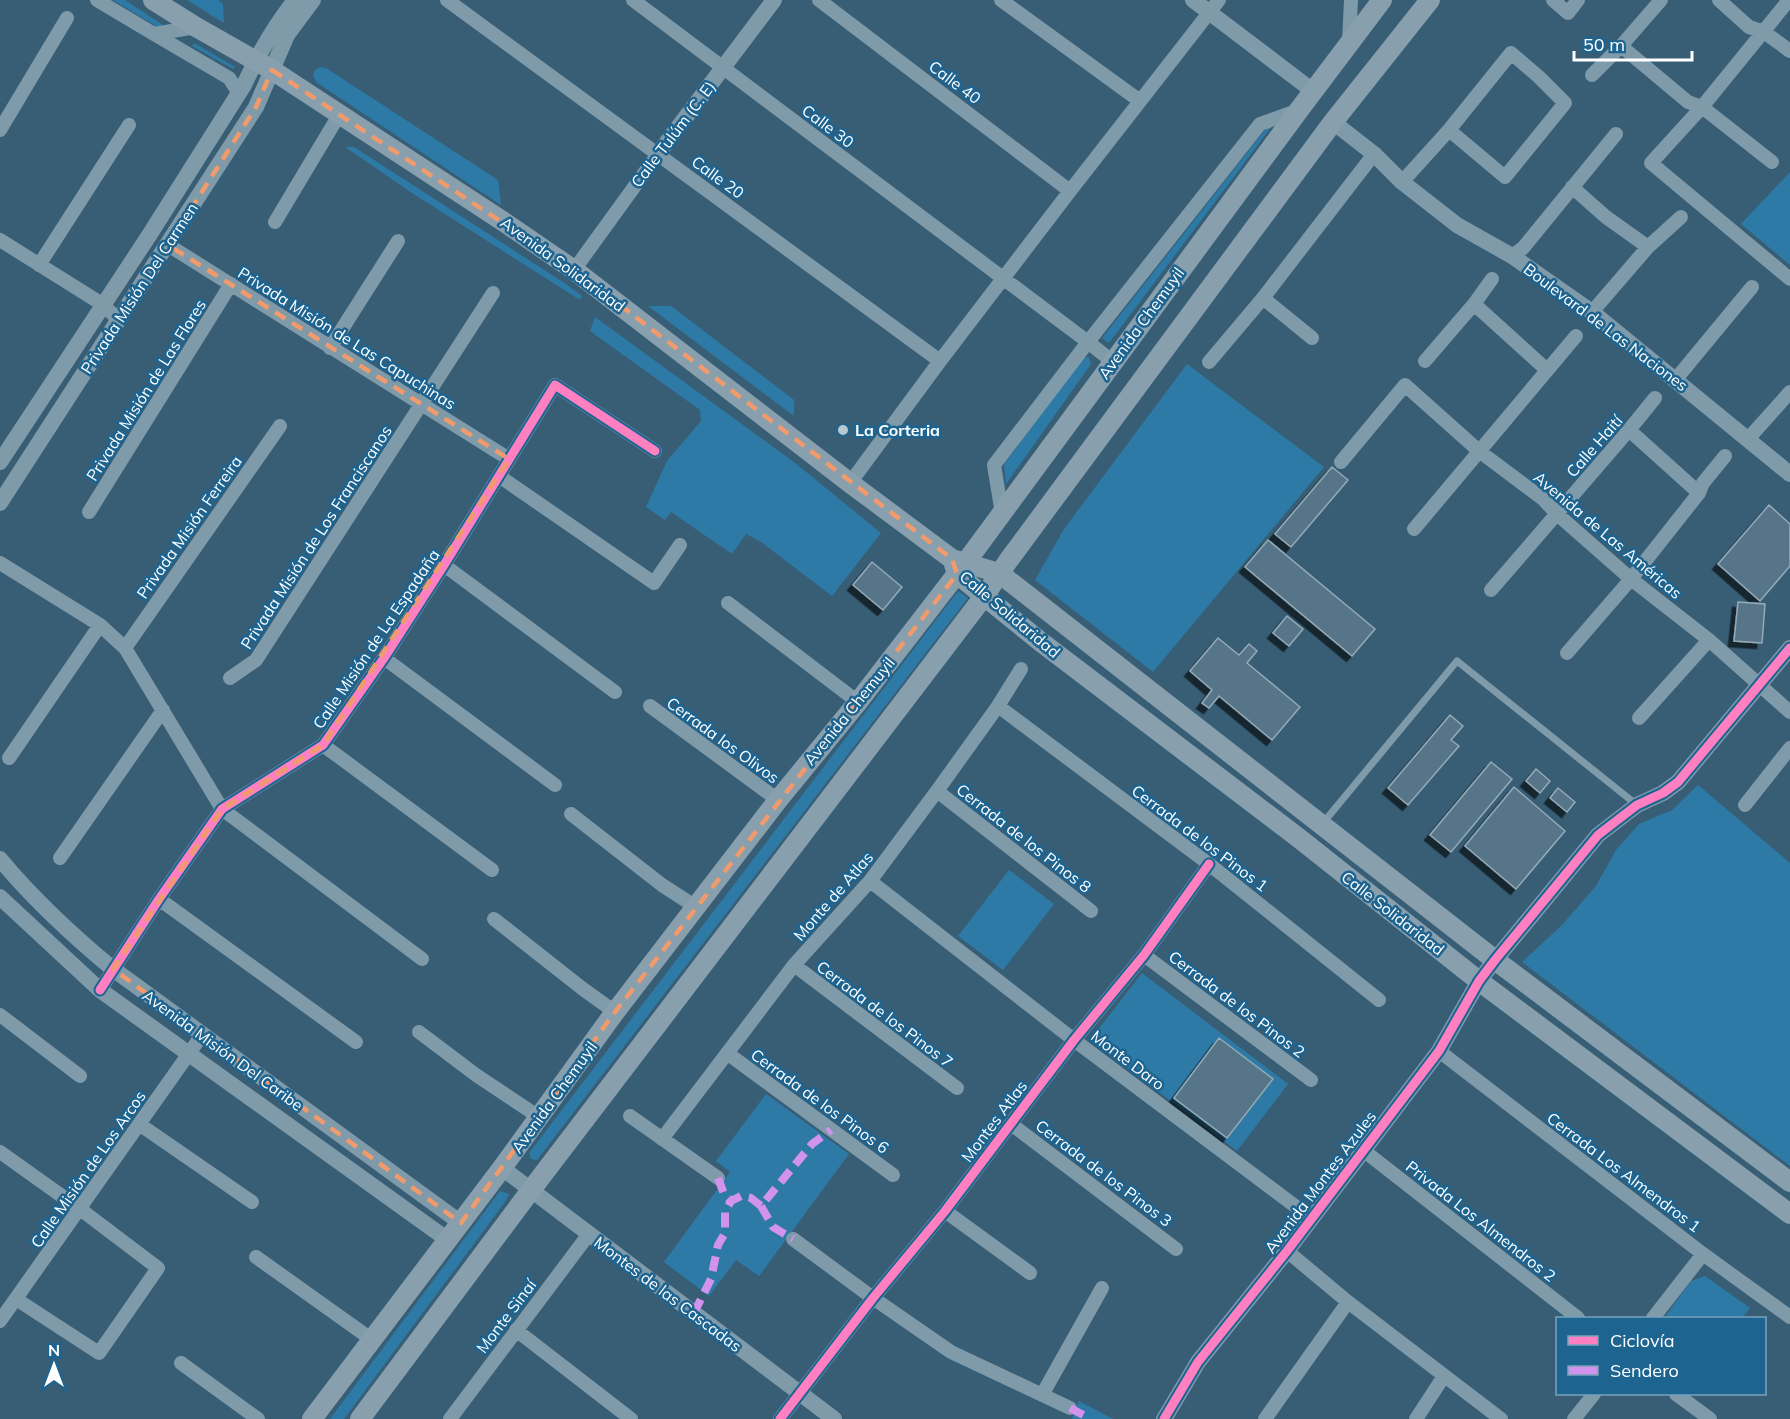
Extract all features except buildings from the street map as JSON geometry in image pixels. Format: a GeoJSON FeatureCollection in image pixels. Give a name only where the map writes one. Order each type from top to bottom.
{"type":"FeatureCollection","features":[{"type":"Feature","properties":{"kind":"main road","name":"Avenida Solidaridad"},"geometry":{"type":"LineString","coordinates":[[153,0],[263,65],[574,270],[959,565]]}},
{"type":"Feature","properties":{"kind":"main road","name":"Avenida Chemuyil"},"geometry":{"type":"LineString","coordinates":[[312,1419],[502,1168],[615,1012],[778,800],[858,702],[959,565],[1002,514],[1382,0]]}},
{"type":"Feature","properties":{"kind":"main road","name":"Avenida Chemuyil"},"geometry":{"type":"LineString","coordinates":[[360,1419],[531,1190],[985,595],[1333,122],[1430,0]]}},
{"type":"Feature","properties":{"kind":"main road","name":"Calle Solidaridad"},"geometry":{"type":"LineString","coordinates":[[959,565],[999,573],[1495,960],[1790,1182]]}},
{"type":"Feature","properties":{"kind":"main road","name":"Calle Solidaridad"},"geometry":{"type":"LineString","coordinates":[[959,565],[985,595],[1041,642],[1300,839],[1479,981],[1790,1215]]}},
{"type":"Feature","properties":{"kind":"street"},"geometry":{"type":"LineString","coordinates":[[97,0],[229,78],[239,93]]}},
{"type":"Feature","properties":{"kind":"street"},"geometry":{"type":"LineString","coordinates":[[263,65],[274,27],[295,0]]}},
{"type":"Feature","properties":{"kind":"street"},"geometry":{"type":"LineString","coordinates":[[263,65],[313,0]]}},
{"type":"Feature","properties":{"kind":"street","name":"Calle 20"},"geometry":{"type":"LineString","coordinates":[[447,0],[940,361]]}},
{"type":"Feature","properties":{"kind":"street","name":"Calle 30"},"geometry":{"type":"LineString","coordinates":[[633,0],[1113,362]]}},
{"type":"Feature","properties":{"kind":"street","name":"Calle Tulúm (C. E)"},"geometry":{"type":"LineString","coordinates":[[574,270],[774,0]]}},
{"type":"Feature","properties":{"kind":"street","name":"Calle 40"},"geometry":{"type":"LineString","coordinates":[[819,0],[1070,191]]}},
{"type":"Feature","properties":{"kind":"street"},"geometry":{"type":"LineString","coordinates":[[1001,0],[1140,101]]}},
{"type":"Feature","properties":{"kind":"street"},"geometry":{"type":"LineString","coordinates":[[1193,0],[1215,7],[1313,91]]}},
{"type":"Feature","properties":{"kind":"street"},"geometry":{"type":"LineString","coordinates":[[1349,42],[1351,0]]}},
{"type":"Feature","properties":{"kind":"street"},"geometry":{"type":"LineString","coordinates":[[1553,0],[1568,13],[1578,0]]}},
{"type":"Feature","properties":{"kind":"street"},"geometry":{"type":"LineString","coordinates":[[1592,75],[1661,0]]}},
{"type":"Feature","properties":{"kind":"street"},"geometry":{"type":"LineString","coordinates":[[1719,0],[1749,27],[1764,32],[1790,51]]}},
{"type":"Feature","properties":{"kind":"street"},"geometry":{"type":"LineString","coordinates":[[1790,0],[1702,107],[1651,164],[1790,279]]}},
{"type":"Feature","properties":{"kind":"street"},"geometry":{"type":"LineString","coordinates":[[850,483],[1070,191],[1215,7]]}},
{"type":"Feature","properties":{"kind":"street"},"geometry":{"type":"LineString","coordinates":[[0,130],[67,18]]}},
{"type":"Feature","properties":{"kind":"street"},"geometry":{"type":"LineString","coordinates":[[153,34],[196,27]]}},
{"type":"Feature","properties":{"kind":"street"},"geometry":{"type":"LineString","coordinates":[[1621,46],[1688,102],[1702,107],[1772,162]]}},
{"type":"Feature","properties":{"kind":"street"},"geometry":{"type":"LineString","coordinates":[[1402,182],[1449,130],[1511,53],[1565,103],[1504,177],[1449,130]]}},
{"type":"Feature","properties":{"kind":"street","name":"Privada Misión Del Carmen"},"geometry":{"type":"LineString","coordinates":[[0,462],[150,234],[239,93],[263,65]]}},
{"type":"Feature","properties":{"kind":"street","name":"Privada Misión Del Carmen"},"geometry":{"type":"LineString","coordinates":[[0,503],[256,107],[263,65]]}},
{"type":"Feature","properties":{"kind":"street"},"geometry":{"type":"LineString","coordinates":[[1002,514],[994,465],[1260,124],[1299,110]]}},
{"type":"Feature","properties":{"kind":"street"},"geometry":{"type":"LineString","coordinates":[[275,222],[339,115]]}},
{"type":"Feature","properties":{"kind":"street","name":"Boulevard de Las Naciones"},"geometry":{"type":"LineString","coordinates":[[1333,122],[1374,154],[1402,182],[1457,225],[1512,256],[1592,312],[1790,474]]}},
{"type":"Feature","properties":{"kind":"street"},"geometry":{"type":"LineString","coordinates":[[39,265],[129,125]]}},
{"type":"Feature","properties":{"kind":"street"},"geometry":{"type":"LineString","coordinates":[[1512,256],[1523,248],[1616,134]]}},
{"type":"Feature","properties":{"kind":"street"},"geometry":{"type":"LineString","coordinates":[[1209,362],[1263,298],[1374,154]]}},
{"type":"Feature","properties":{"kind":"street"},"geometry":{"type":"LineString","coordinates":[[1572,187],[1606,217],[1648,247]]}},
{"type":"Feature","properties":{"kind":"street"},"geometry":{"type":"LineString","coordinates":[[1592,312],[1648,247],[1681,217]]}},
{"type":"Feature","properties":{"kind":"street"},"geometry":{"type":"LineString","coordinates":[[0,240],[102,304],[118,320]]}},
{"type":"Feature","properties":{"kind":"street"},"geometry":{"type":"LineString","coordinates":[[330,348],[398,241]]}},
{"type":"Feature","properties":{"kind":"street","name":"Privada Misión de Las Capuchinas"},"geometry":{"type":"LineString","coordinates":[[168,244],[509,459]]}},
{"type":"Feature","properties":{"kind":"street"},"geometry":{"type":"LineString","coordinates":[[1425,361],[1474,304],[1492,279]]}},
{"type":"Feature","properties":{"kind":"street","name":"Privada Misión de Las Flores"},"geometry":{"type":"LineString","coordinates":[[89,512],[231,284]]}},
{"type":"Feature","properties":{"kind":"street"},"geometry":{"type":"LineString","coordinates":[[1676,379],[1752,287]]}},
{"type":"Feature","properties":{"kind":"street","name":"Privada Misión de Los Franciscanos"},"geometry":{"type":"LineString","coordinates":[[230,678],[256,660],[493,293]]}},
{"type":"Feature","properties":{"kind":"street"},"geometry":{"type":"LineString","coordinates":[[1263,298],[1312,338]]}},
{"type":"Feature","properties":{"kind":"street"},"geometry":{"type":"LineString","coordinates":[[1474,304],[1547,370]]}},
{"type":"Feature","properties":{"kind":"street"},"geometry":{"type":"LineString","coordinates":[[1414,529],[1576,336]]}},
{"type":"Feature","properties":{"kind":"street","name":"Calle Misión de La Espadaña"},"geometry":{"type":"LineString","coordinates":[[100,990],[159,899],[222,809],[322,745],[384,658],[555,385],[655,450]]}},
{"type":"Feature","properties":{"kind":"street","name":"Avenida de Las Américas"},"geometry":{"type":"LineString","coordinates":[[1341,462],[1405,385],[1479,451],[1543,499],[1631,579],[1709,640],[1790,712]]}},
{"type":"Feature","properties":{"kind":"street"},"geometry":{"type":"LineString","coordinates":[[1748,439],[1790,392]]}},
{"type":"Feature","properties":{"kind":"street","name":"Calle Haití"},"geometry":{"type":"LineString","coordinates":[[1491,590],[1655,398]]}},
{"type":"Feature","properties":{"kind":"street","name":"Privada Misión Ferreira"},"geometry":{"type":"LineString","coordinates":[[125,648],[280,426]]}},
{"type":"Feature","properties":{"kind":"street"},"geometry":{"type":"LineString","coordinates":[[1629,430],[1699,493]]}},
{"type":"Feature","properties":{"kind":"street"},"geometry":{"type":"LineString","coordinates":[[1567,653],[1631,579],[1699,493],[1703,483],[1725,456]]}},
{"type":"Feature","properties":{"kind":"street"},"geometry":{"type":"LineString","coordinates":[[499,476],[654,583],[680,545]]}},
{"type":"Feature","properties":{"kind":"street"},"geometry":{"type":"LineString","coordinates":[[0,563],[100,625],[125,648],[222,809],[422,959]]}},
{"type":"Feature","properties":{"kind":"street"},"geometry":{"type":"LineString","coordinates":[[444,565],[615,692]]}},
{"type":"Feature","properties":{"kind":"street"},"geometry":{"type":"LineString","coordinates":[[728,603],[858,702]]}},
{"type":"Feature","properties":{"kind":"street"},"geometry":{"type":"LineString","coordinates":[[9,758],[100,625]]}},
{"type":"Feature","properties":{"kind":"street"},"geometry":{"type":"LineString","coordinates":[[1639,718],[1709,640]]}},
{"type":"Feature","properties":{"kind":"street","name":"Avenida Montes Azules"},"geometry":{"type":"LineString","coordinates":[[1164,1419],[1198,1362],[1287,1251],[1439,1051],[1479,981],[1495,960],[1598,835],[1637,805],[1663,793],[1677,782],[1790,648]]}},
{"type":"Feature","properties":{"kind":"street"},"geometry":{"type":"LineString","coordinates":[[384,658],[555,785]]}},
{"type":"Feature","properties":{"kind":"street","name":"Monte de Atlas"},"geometry":{"type":"LineString","coordinates":[[662,1139],[794,965],[870,881],[998,706],[1021,669]]}},
{"type":"Feature","properties":{"kind":"street","name":"Cerrada los Olivos"},"geometry":{"type":"LineString","coordinates":[[650,706],[778,800]]}},
{"type":"Feature","properties":{"kind":"street","name":"Cerrada de los Pinos 1"},"geometry":{"type":"LineString","coordinates":[[998,706],[1209,864],[1379,1000]]}},
{"type":"Feature","properties":{"kind":"street"},"geometry":{"type":"LineString","coordinates":[[60,858],[163,710]]}},
{"type":"Feature","properties":{"kind":"street"},"geometry":{"type":"LineString","coordinates":[[322,745],[492,870]]}},
{"type":"Feature","properties":{"kind":"street"},"geometry":{"type":"LineString","coordinates":[[1745,805],[1790,748]]}},
{"type":"Feature","properties":{"kind":"street","name":"Cerrada de los Pinos 8"},"geometry":{"type":"LineString","coordinates":[[937,791],[1091,911]]}},
{"type":"Feature","properties":{"kind":"street"},"geometry":{"type":"LineString","coordinates":[[571,814],[662,885],[696,907]]}},
{"type":"Feature","properties":{"kind":"street","name":"Avenida Misión Del Caribe"},"geometry":{"type":"LineString","coordinates":[[0,859],[44,908],[77,940],[113,969],[460,1224]]}},
{"type":"Feature","properties":{"kind":"street","name":"Montes Atlas"},"geometry":{"type":"LineString","coordinates":[[800,1393],[873,1298],[945,1211],[1074,1040],[1144,954],[1209,864]]}},
{"type":"Feature","properties":{"kind":"street","name":"Monte Daro"},"geometry":{"type":"LineString","coordinates":[[870,881],[1074,1040],[1311,1218]]}},
{"type":"Feature","properties":{"kind":"street","name":"Avenida Misión Del Caribe"},"geometry":{"type":"LineString","coordinates":[[0,897],[100,990],[448,1240]]}},
{"type":"Feature","properties":{"kind":"street"},"geometry":{"type":"LineString","coordinates":[[159,899],[356,1042]]}},
{"type":"Feature","properties":{"kind":"street"},"geometry":{"type":"LineString","coordinates":[[494,919],[615,1012]]}},
{"type":"Feature","properties":{"kind":"street","name":"Cerrada de los Pinos 2"},"geometry":{"type":"LineString","coordinates":[[1144,954],[1311,1080]]}},
{"type":"Feature","properties":{"kind":"street","name":"Cerrada de los Pinos 7"},"geometry":{"type":"LineString","coordinates":[[794,965],[957,1088]]}},
{"type":"Feature","properties":{"kind":"street"},"geometry":{"type":"LineString","coordinates":[[0,1016],[80,1076]]}},
{"type":"Feature","properties":{"kind":"street"},"geometry":{"type":"LineString","coordinates":[[419,1032],[476,1075],[538,1117]]}},
{"type":"Feature","properties":{"kind":"street","name":"Calle Misión de Los Arcos"},"geometry":{"type":"LineString","coordinates":[[0,1322],[202,1035]]}},
{"type":"Feature","properties":{"kind":"street","name":"Cerrada Los Almendros 1"},"geometry":{"type":"LineString","coordinates":[[1439,1051],[1703,1254],[1790,1317]]}},
{"type":"Feature","properties":{"kind":"street","name":"Cerrada de los Pinos 6"},"geometry":{"type":"LineString","coordinates":[[727,1053],[893,1175]]}},
{"type":"Feature","properties":{"kind":"street"},"geometry":{"type":"LineString","coordinates":[[630,1116],[718,1178]]}},
{"type":"Feature","properties":{"kind":"street"},"geometry":{"type":"LineString","coordinates":[[139,1124],[252,1202]]}},
{"type":"Feature","properties":{"kind":"street","name":"Cerrada de los Pinos 3"},"geometry":{"type":"LineString","coordinates":[[1011,1124],[1176,1249]]}},
{"type":"Feature","properties":{"kind":"street","name":"Privada Los Almendros 2"},"geometry":{"type":"LineString","coordinates":[[1363,1149],[1577,1317]]}},
{"type":"Feature","properties":{"kind":"street"},"geometry":{"type":"LineString","coordinates":[[0,1152],[158,1268],[99,1353],[16,1299]]}},
{"type":"Feature","properties":{"kind":"street","name":"Montes de las Cascadas"},"geometry":{"type":"LineString","coordinates":[[502,1168],[834,1419]]}},
{"type":"Feature","properties":{"kind":"street"},"geometry":{"type":"LineString","coordinates":[[945,1211],[1030,1273]]}},
{"type":"Feature","properties":{"kind":"street","name":"Monte Sinaí"},"geometry":{"type":"LineString","coordinates":[[451,1419],[589,1234]]}},
{"type":"Feature","properties":{"kind":"street"},"geometry":{"type":"LineString","coordinates":[[793,1239],[951,1352],[1070,1408]]}},
{"type":"Feature","properties":{"kind":"street"},"geometry":{"type":"LineString","coordinates":[[1287,1251],[1348,1302],[1501,1419]]}},
{"type":"Feature","properties":{"kind":"street"},"geometry":{"type":"LineString","coordinates":[[1654,1317],[1703,1254]]}},
{"type":"Feature","properties":{"kind":"street"},"geometry":{"type":"LineString","coordinates":[[256,1257],[371,1339]]}},
{"type":"Feature","properties":{"kind":"street"},"geometry":{"type":"LineString","coordinates":[[1042,1395],[1101,1288]]}},
{"type":"Feature","properties":{"kind":"street"},"geometry":{"type":"LineString","coordinates":[[1265,1419],[1348,1302]]}},
{"type":"Feature","properties":{"kind":"street"},"geometry":{"type":"LineString","coordinates":[[516,1330],[631,1419]]}},
{"type":"Feature","properties":{"kind":"street"},"geometry":{"type":"LineString","coordinates":[[181,1363],[258,1419]]}},
{"type":"Feature","properties":{"kind":"street"},"geometry":{"type":"LineString","coordinates":[[1416,1419],[1444,1376]]}},
{"type":"Feature","properties":{"kind":"street"},"geometry":{"type":"LineString","coordinates":[[780,1419],[800,1393]]}},
{"type":"Feature","properties":{"kind":"street"},"geometry":{"type":"LineString","coordinates":[[1574,1419],[1593,1395]]}},
{"type":"Feature","properties":{"kind":"street"},"geometry":{"type":"LineString","coordinates":[[1677,1395],[1710,1419]]}},
{"type":"Feature","properties":{"kind":"lane"},"geometry":{"type":"LineString","coordinates":[[1322,824],[1457,661],[1637,805]]}},
{"type":"Feature","properties":{"kind":"highlighted area"},"geometry":{"type":"Polygon","coordinates":[[[272,70],[574,270],[952,559],[957,574],[615,1012],[461,1223],[113,969],[222,809],[323,745],[509,459],[168,245],[256,107],[272,70]]]}},
{"type":"Feature","properties":{"kind":"shaded area"},"geometry":{"type":"Polygon","coordinates":[[[113,0],[125,0],[166,27],[161,29],[113,0]]]}},
{"type":"Feature","properties":{"kind":"shaded area"},"geometry":{"type":"Polygon","coordinates":[[[187,0],[218,0],[223,4],[224,23],[187,0]]]}},
{"type":"Feature","properties":{"kind":"shaded area"},"geometry":{"type":"Polygon","coordinates":[[[194,43],[235,67],[233,69],[192,46],[194,43]]]}},
{"type":"Feature","properties":{"kind":"shaded area"},"geometry":{"type":"Polygon","coordinates":[[[320,67],[326,68],[498,180],[501,205],[316,82],[313,75],[320,67]]]}},
{"type":"Feature","properties":{"kind":"shaded area"},"geometry":{"type":"Polygon","coordinates":[[[1268,126],[1272,126],[1109,343],[1102,338],[1268,126]]]}},
{"type":"Feature","properties":{"kind":"shaded area"},"geometry":{"type":"Polygon","coordinates":[[[345,147],[354,147],[566,284],[582,296],[580,300],[412,193],[345,147]]]}},
{"type":"Feature","properties":{"kind":"shaded area"},"geometry":{"type":"Polygon","coordinates":[[[1790,172],[1790,265],[1741,224],[1790,172]]]}},
{"type":"Feature","properties":{"kind":"shaded area"},"geometry":{"type":"Polygon","coordinates":[[[648,306],[671,306],[794,400],[794,416],[648,306]]]}},
{"type":"Feature","properties":{"kind":"shaded area"},"geometry":{"type":"Polygon","coordinates":[[[595,317],[794,462],[881,533],[832,596],[761,542],[746,534],[732,554],[671,512],[665,520],[646,507],[667,461],[701,421],[700,410],[590,331],[595,317]]]}},
{"type":"Feature","properties":{"kind":"shaded area"},"geometry":{"type":"Polygon","coordinates":[[[1089,357],[1091,364],[1006,484],[1004,464],[1083,358],[1089,357]]]}},
{"type":"Feature","properties":{"kind":"shaded area"},"geometry":{"type":"Polygon","coordinates":[[[1187,364],[1324,467],[1153,672],[1035,580],[1064,529],[1187,364]]]}},
{"type":"Feature","properties":{"kind":"shaded area"},"geometry":{"type":"Polygon","coordinates":[[[958,591],[968,598],[537,1160],[531,1159],[529,1153],[958,591]]]}},
{"type":"Feature","properties":{"kind":"shaded area"},"geometry":{"type":"Polygon","coordinates":[[[1698,785],[1790,863],[1790,1166],[1522,962],[1562,925],[1596,886],[1616,850],[1639,824],[1672,810],[1698,785]]]}},
{"type":"Feature","properties":{"kind":"shaded area"},"geometry":{"type":"Polygon","coordinates":[[[1009,870],[1054,904],[1003,970],[958,936],[1009,870]]]}},
{"type":"Feature","properties":{"kind":"shaded area"},"geometry":{"type":"Polygon","coordinates":[[[1142,973],[1288,1084],[1237,1151],[1090,1040],[1142,973]]]}},
{"type":"Feature","properties":{"kind":"shaded area"},"geometry":{"type":"Polygon","coordinates":[[[766,1094],[849,1154],[759,1276],[736,1260],[709,1296],[664,1262],[730,1172],[716,1161],[766,1094]]]}},
{"type":"Feature","properties":{"kind":"shaded area"},"geometry":{"type":"Polygon","coordinates":[[[500,1191],[509,1194],[505,1202],[344,1419],[330,1419],[500,1191]]]}},
{"type":"Feature","properties":{"kind":"shaded area"},"geometry":{"type":"Polygon","coordinates":[[[1705,1276],[1750,1308],[1743,1317],[1665,1317],[1691,1281],[1705,1276]]]}},
{"type":"Feature","properties":{"kind":"shaded area"},"geometry":{"type":"Polygon","coordinates":[[[1079,1401],[1113,1419],[1072,1419],[1079,1401]]]}},
{"type":"Feature","properties":{"kind":"marked path"},"geometry":{"type":"LineString","coordinates":[[718,1178],[724,1194],[731,1201],[741,1196],[751,1198],[761,1206],[812,1144],[831,1130]]}},
{"type":"Feature","properties":{"kind":"marked path"},"geometry":{"type":"LineString","coordinates":[[694,1313],[711,1279],[718,1245],[725,1233],[725,1212],[731,1201]]}},
{"type":"Feature","properties":{"kind":"marked path"},"geometry":{"type":"LineString","coordinates":[[761,1206],[773,1227],[793,1239]]}},
{"type":"Feature","properties":{"kind":"marked path"},"geometry":{"type":"LineString","coordinates":[[1070,1408],[1085,1416],[1086,1419]]}},
{"type":"Feature","properties":{"kind":"cycle path"},"geometry":{"type":"LineString","coordinates":[[100,990],[159,899],[222,809],[323,745],[384,658],[444,565],[555,385],[655,451]]}},
{"type":"Feature","properties":{"kind":"cycle path"},"geometry":{"type":"LineString","coordinates":[[1164,1419],[1198,1362],[1287,1251],[1439,1051],[1479,981],[1495,960],[1598,835],[1637,805],[1663,793],[1678,782],[1790,648]]}},
{"type":"Feature","properties":{"kind":"cycle path"},"geometry":{"type":"LineString","coordinates":[[780,1419],[873,1298],[945,1211],[1074,1040],[1144,955],[1209,864]]}},
{"type":"Feature","properties":{"kind":"place","name":"La Corteria"},"geometry":{"type":"Point","coordinates":[843,430]}}]}
